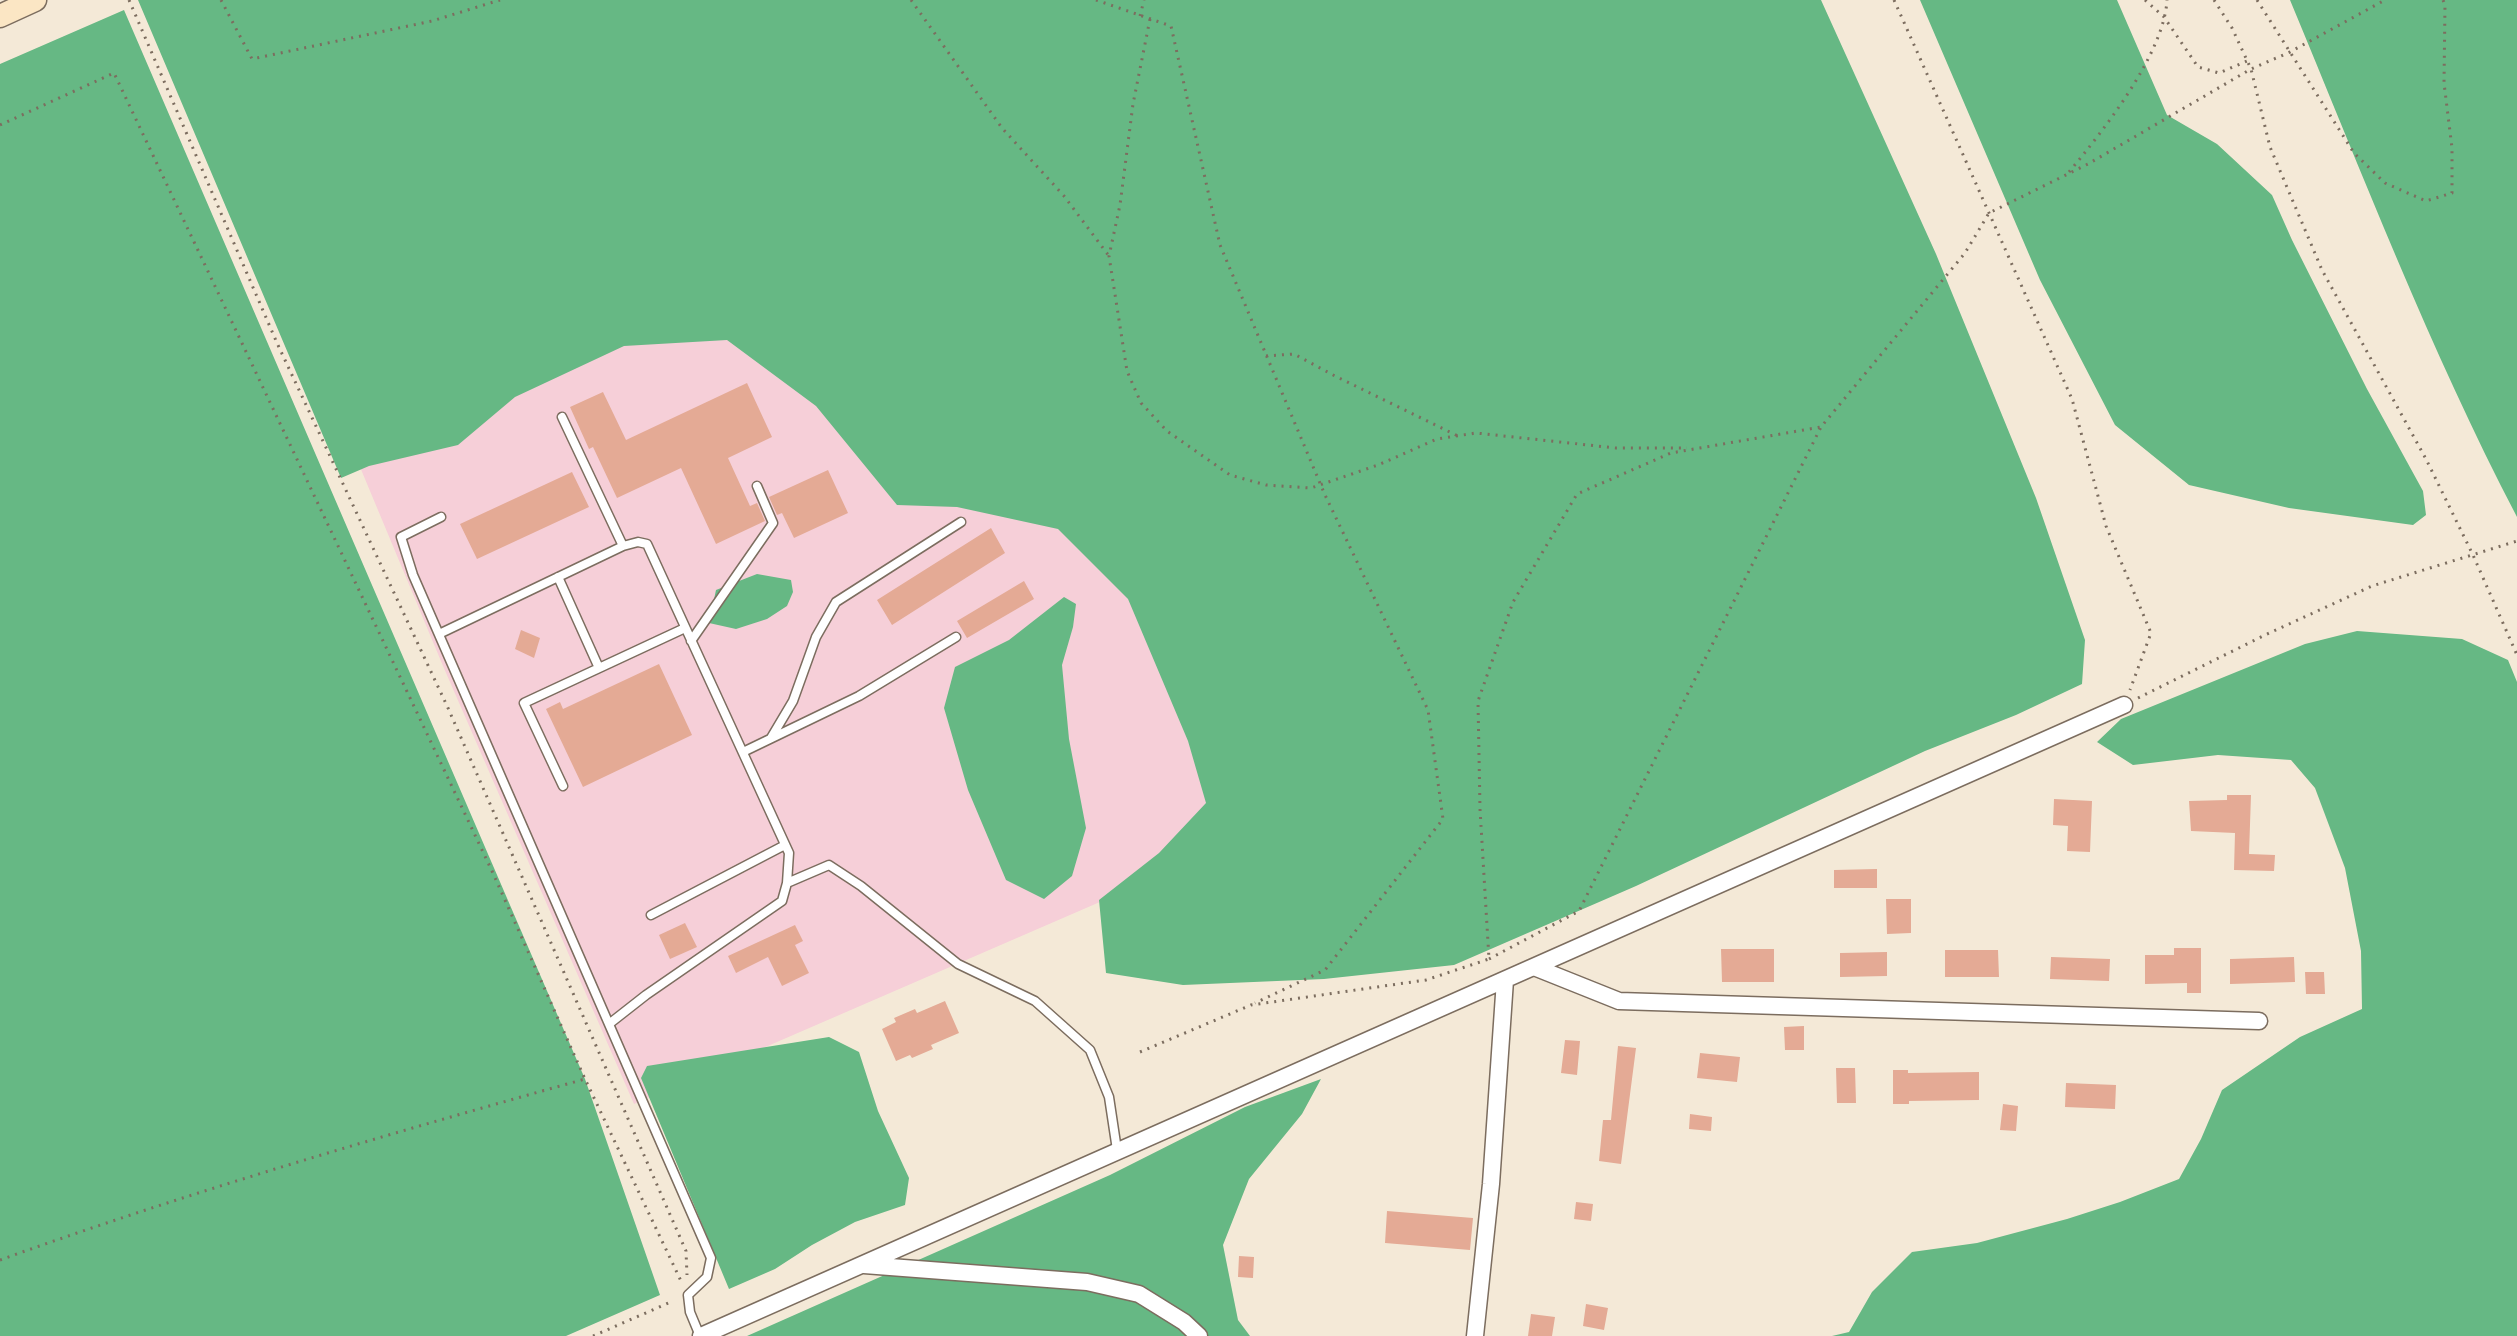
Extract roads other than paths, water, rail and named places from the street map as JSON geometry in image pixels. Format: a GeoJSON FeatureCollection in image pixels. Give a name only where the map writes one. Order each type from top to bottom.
{"type":"FeatureCollection","features":[{"type":"Feature","properties":{"kind":"street"},"geometry":{"type":"LineString","coordinates":[[0,16],[35,0]]}},
{"type":"Feature","properties":{"kind":"street"},"geometry":{"type":"LineString","coordinates":[[701,1336],[2124,705]]}},
{"type":"Feature","properties":{"kind":"street"},"geometry":{"type":"LineString","coordinates":[[1534,967],[1619,1001],[2259,1021]]}},
{"type":"Feature","properties":{"kind":"street"},"geometry":{"type":"LineString","coordinates":[[1475,1336],[1491,1184],[1505,980]]}},
{"type":"Feature","properties":{"kind":"street"},"geometry":{"type":"LineString","coordinates":[[862,1265],[1087,1282],[1139,1294],[1184,1322],[1199,1336]]}},
{"type":"Feature","properties":{"kind":"lane"},"geometry":{"type":"LineString","coordinates":[[562,417],[623,546]]}},
{"type":"Feature","properties":{"kind":"lane"},"geometry":{"type":"LineString","coordinates":[[691,641],[773,523],[757,486]]}},
{"type":"Feature","properties":{"kind":"lane"},"geometry":{"type":"LineString","coordinates":[[441,517],[401,537],[413,575],[711,1258],[707,1277],[688,1295],[690,1312],[701,1336]]}},
{"type":"Feature","properties":{"kind":"lane"},"geometry":{"type":"LineString","coordinates":[[771,738],[793,701],[816,637],[836,602],[961,522]]}},
{"type":"Feature","properties":{"kind":"lane"},"geometry":{"type":"LineString","coordinates":[[439,634],[623,546],[638,542],[647,544],[789,853],[782,901],[609,1024]]}},
{"type":"Feature","properties":{"kind":"lane"},"geometry":{"type":"LineString","coordinates":[[558,577],[599,668]]}},
{"type":"Feature","properties":{"kind":"lane"},"geometry":{"type":"LineString","coordinates":[[563,786],[524,703],[685,628]]}},
{"type":"Feature","properties":{"kind":"lane"},"geometry":{"type":"LineString","coordinates":[[743,752],[859,696],[956,637]]}},
{"type":"Feature","properties":{"kind":"lane"},"geometry":{"type":"LineString","coordinates":[[651,915],[785,845]]}},
{"type":"Feature","properties":{"kind":"lane"},"geometry":{"type":"LineString","coordinates":[[787,883],[829,865],[861,886],[958,964],[1035,1001],[1090,1050],[1109,1097],[1118,1151]]}}]}
